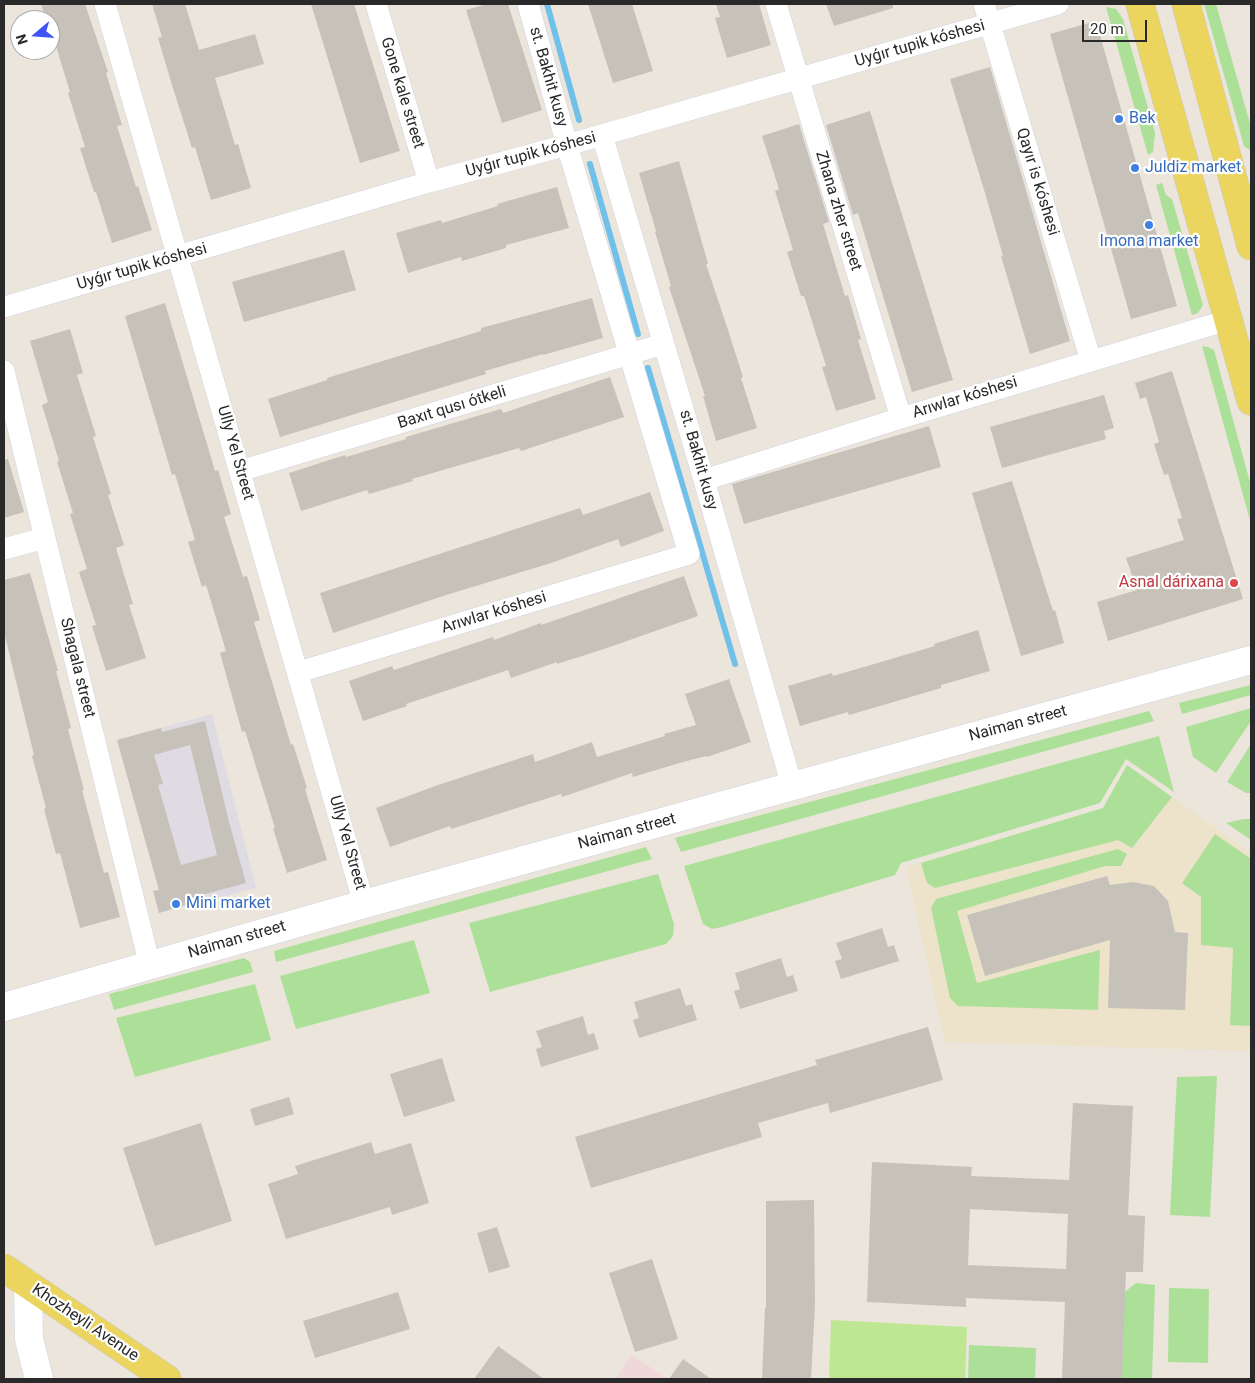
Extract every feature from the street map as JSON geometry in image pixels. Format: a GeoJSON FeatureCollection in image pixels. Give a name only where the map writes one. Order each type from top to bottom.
{"type":"FeatureCollection","features":[{"type":"Feature","properties":{"kind":"main road"},"geometry":{"type":"LineString","coordinates":[[1140,4],[1251,401]]}},
{"type":"Feature","properties":{"kind":"main road"},"geometry":{"type":"LineString","coordinates":[[1186,4],[1251,246]]}},
{"type":"Feature","properties":{"kind":"main road","name":"Naiman street"},"geometry":{"type":"LineString","coordinates":[[4,1007],[364,904],[1251,660]]}},
{"type":"Feature","properties":{"kind":"main road","name":"Khozheyli Avenue"},"geometry":{"type":"LineString","coordinates":[[4,1268],[167,1379]]}},
{"type":"Feature","properties":{"kind":"main road"},"geometry":{"type":"LineString","coordinates":[[28,1284],[29,1339],[39,1379]]}},
{"type":"Feature","properties":{"kind":"street","name":"Ully Yel Street"},"geometry":{"type":"LineString","coordinates":[[105,4],[299,672],[364,904]]}},
{"type":"Feature","properties":{"kind":"street","name":"Gone kale street"},"geometry":{"type":"LineString","coordinates":[[376,4],[429,182]]}},
{"type":"Feature","properties":{"kind":"street","name":"st. Bakhit kusy"},"geometry":{"type":"LineString","coordinates":[[528,4],[567,145],[631,354],[689,554]]}},
{"type":"Feature","properties":{"kind":"street","name":"Zhana zher street"},"geometry":{"type":"LineString","coordinates":[[776,4],[901,418]]}},
{"type":"Feature","properties":{"kind":"street","name":"Uyǵır tupik kóshesi"},"geometry":{"type":"LineString","coordinates":[[4,307],[429,182],[798,79],[987,14],[1058,4]]}},
{"type":"Feature","properties":{"kind":"street","name":"Qayır is kóshesi"},"geometry":{"type":"LineString","coordinates":[[987,14],[1091,361]]}},
{"type":"Feature","properties":{"kind":"street","name":"st. Bakhit kusy"},"geometry":{"type":"LineString","coordinates":[[602,135],[792,786]]}},
{"type":"Feature","properties":{"kind":"street","name":"Arıwlar kóshesi"},"geometry":{"type":"LineString","coordinates":[[704,480],[901,418],[1228,320]]}},
{"type":"Feature","properties":{"kind":"street","name":"Baxıt qusı ótkeli"},"geometry":{"type":"LineString","coordinates":[[240,471],[664,344]]}},
{"type":"Feature","properties":{"kind":"street","name":"Shagala street"},"geometry":{"type":"LineString","coordinates":[[4,371],[150,966]]}},
{"type":"Feature","properties":{"kind":"street"},"geometry":{"type":"LineString","coordinates":[[4,549],[44,538]]}},
{"type":"Feature","properties":{"kind":"street","name":"Arıwlar kóshesi"},"geometry":{"type":"LineString","coordinates":[[299,672],[689,554]]}},
{"type":"Feature","properties":{"kind":"shaded area"},"geometry":{"type":"Polygon","coordinates":[[[212,714],[256,888],[159,913],[153,891],[159,889],[117,740],[212,714]]]}},
{"type":"Feature","properties":{"kind":"shaded area"},"geometry":{"type":"Polygon","coordinates":[[[1127,765],[1251,853],[1251,1051],[945,1042],[906,867],[1103,808],[1127,765]]]}},
{"type":"Feature","properties":{"kind":"shaded area"},"geometry":{"type":"Polygon","coordinates":[[[632,1355],[668,1379],[615,1379],[632,1355]]]}},
{"type":"Feature","properties":{"kind":"green space"},"geometry":{"type":"Polygon","coordinates":[[[1204,4],[1216,4],[1251,127],[1251,151],[1244,146],[1204,4]]]}},
{"type":"Feature","properties":{"kind":"green space"},"geometry":{"type":"Polygon","coordinates":[[[1106,7],[1116,9],[1123,19],[1155,133],[1153,152],[1148,155],[1106,7]]]}},
{"type":"Feature","properties":{"kind":"green space"},"geometry":{"type":"Polygon","coordinates":[[[1162,183],[1166,195],[1172,199],[1203,305],[1198,313],[1192,315],[1156,185],[1162,183]]]}},
{"type":"Feature","properties":{"kind":"green space"},"geometry":{"type":"Polygon","coordinates":[[[1202,346],[1214,350],[1251,486],[1251,524],[1202,346]]]}},
{"type":"Feature","properties":{"kind":"green space"},"geometry":{"type":"Polygon","coordinates":[[[1251,685],[1251,695],[1182,714],[1179,703],[1251,685]]]}},
{"type":"Feature","properties":{"kind":"green space"},"geometry":{"type":"Polygon","coordinates":[[[1251,708],[1251,721],[1216,773],[1193,757],[1186,727],[1251,708]]]}},
{"type":"Feature","properties":{"kind":"green space"},"geometry":{"type":"Polygon","coordinates":[[[1149,711],[1154,721],[681,852],[675,838],[1149,711]]]}},
{"type":"Feature","properties":{"kind":"green space"},"geometry":{"type":"Polygon","coordinates":[[[1159,736],[1174,792],[1126,759],[1100,803],[901,863],[895,875],[722,927],[712,929],[703,924],[684,866],[1159,736]]]}},
{"type":"Feature","properties":{"kind":"green space"},"geometry":{"type":"Polygon","coordinates":[[[1251,744],[1251,793],[1246,793],[1227,782],[1251,744]]]}},
{"type":"Feature","properties":{"kind":"green space"},"geometry":{"type":"Polygon","coordinates":[[[1127,765],[1172,797],[1132,848],[1118,840],[935,888],[927,883],[921,863],[1103,808],[1127,765]]]}},
{"type":"Feature","properties":{"kind":"green space"},"geometry":{"type":"Polygon","coordinates":[[[1251,819],[1251,840],[1226,823],[1251,819]]]}},
{"type":"Feature","properties":{"kind":"green space"},"geometry":{"type":"Polygon","coordinates":[[[1215,834],[1251,859],[1251,1026],[1230,1025],[1233,948],[1201,945],[1201,897],[1182,883],[1215,834]]]}},
{"type":"Feature","properties":{"kind":"green space"},"geometry":{"type":"Polygon","coordinates":[[[646,847],[652,859],[276,962],[274,951],[646,847]]]}},
{"type":"Feature","properties":{"kind":"green space"},"geometry":{"type":"Polygon","coordinates":[[[1118,849],[1127,854],[1121,866],[1105,866],[957,911],[977,983],[1100,950],[1098,1010],[958,1006],[950,998],[931,908],[936,899],[1118,849]]]}},
{"type":"Feature","properties":{"kind":"green space"},"geometry":{"type":"Polygon","coordinates":[[[658,874],[674,924],[673,936],[666,944],[490,992],[469,923],[658,874]]]}},
{"type":"Feature","properties":{"kind":"green space"},"geometry":{"type":"Polygon","coordinates":[[[414,940],[430,993],[296,1029],[280,976],[414,940]]]}},
{"type":"Feature","properties":{"kind":"green space"},"geometry":{"type":"Polygon","coordinates":[[[244,958],[250,962],[253,972],[114,1010],[109,994],[244,958]]]}},
{"type":"Feature","properties":{"kind":"green space"},"geometry":{"type":"Polygon","coordinates":[[[255,984],[271,1040],[135,1077],[116,1018],[255,984]]]}},
{"type":"Feature","properties":{"kind":"green space"},"geometry":{"type":"Polygon","coordinates":[[[1217,1076],[1210,1217],[1170,1215],[1177,1077],[1217,1076]]]}},
{"type":"Feature","properties":{"kind":"green space"},"geometry":{"type":"Polygon","coordinates":[[[1136,1283],[1155,1285],[1152,1379],[1119,1379],[1122,1294],[1136,1283]]]}},
{"type":"Feature","properties":{"kind":"green space"},"geometry":{"type":"Polygon","coordinates":[[[1169,1288],[1209,1289],[1208,1363],[1168,1362],[1169,1288]]]}},
{"type":"Feature","properties":{"kind":"green space"},"geometry":{"type":"Polygon","coordinates":[[[831,1320],[967,1327],[965,1379],[829,1379],[831,1320]]]}},
{"type":"Feature","properties":{"kind":"green space"},"geometry":{"type":"Polygon","coordinates":[[[969,1345],[1036,1348],[1035,1379],[968,1379],[969,1345]]]}},
{"type":"Feature","properties":{"kind":"building"},"geometry":{"type":"Polygon","coordinates":[[[41,4],[85,4],[108,72],[106,73],[122,125],[117,126],[152,230],[112,243],[80,148],[85,147],[68,93],[70,92],[60,59],[60,10],[43,10],[41,4]]]}},
{"type":"Feature","properties":{"kind":"building"},"geometry":{"type":"Polygon","coordinates":[[[152,4],[185,4],[199,50],[255,34],[264,64],[215,78],[235,145],[238,144],[251,188],[211,200],[195,147],[192,148],[172,85],[158,38],[162,37],[152,4]]]}},
{"type":"Feature","properties":{"kind":"building"},"geometry":{"type":"Polygon","coordinates":[[[311,4],[354,4],[400,151],[360,163],[311,4]]]}},
{"type":"Feature","properties":{"kind":"building"},"geometry":{"type":"Polygon","coordinates":[[[487,4],[508,4],[542,110],[502,123],[466,10],[487,4]]]}},
{"type":"Feature","properties":{"kind":"building"},"geometry":{"type":"Polygon","coordinates":[[[588,4],[632,4],[653,71],[613,83],[588,4]]]}},
{"type":"Feature","properties":{"kind":"building"},"geometry":{"type":"Polygon","coordinates":[[[716,4],[759,4],[771,45],[727,58],[715,18],[720,17],[716,4]]]}},
{"type":"Feature","properties":{"kind":"building"},"geometry":{"type":"Polygon","coordinates":[[[826,4],[893,4],[893,8],[834,26],[826,4]]]}},
{"type":"Feature","properties":{"kind":"building"},"geometry":{"type":"Polygon","coordinates":[[[1096,21],[1177,306],[1131,319],[1050,34],[1096,21]]]}},
{"type":"Feature","properties":{"kind":"building"},"geometry":{"type":"Polygon","coordinates":[[[990,67],[1070,341],[1030,354],[1001,256],[1003,256],[985,193],[950,79],[990,67]]]}},
{"type":"Feature","properties":{"kind":"building"},"geometry":{"type":"Polygon","coordinates":[[[870,111],[953,380],[912,392],[858,213],[853,215],[826,125],[870,111]]]}},
{"type":"Feature","properties":{"kind":"building"},"geometry":{"type":"Polygon","coordinates":[[[799,124],[829,222],[823,224],[845,296],[848,295],[861,339],[858,340],[876,399],[836,411],[822,367],[826,366],[804,296],[801,296],[787,252],[793,250],[775,191],[779,189],[762,136],[799,124]]]}},
{"type":"Feature","properties":{"kind":"building"},"geometry":{"type":"Polygon","coordinates":[[[679,161],[708,264],[706,264],[743,377],[741,378],[757,428],[716,441],[703,396],[705,396],[669,287],[671,286],[639,173],[679,161]]]}},
{"type":"Feature","properties":{"kind":"building"},"geometry":{"type":"Polygon","coordinates":[[[557,187],[569,228],[506,245],[506,248],[462,261],[461,257],[408,273],[396,233],[441,220],[442,223],[498,206],[497,204],[557,187]]]}},
{"type":"Feature","properties":{"kind":"building"},"geometry":{"type":"Polygon","coordinates":[[[344,250],[356,290],[244,322],[232,282],[344,250]]]}},
{"type":"Feature","properties":{"kind":"building"},"geometry":{"type":"Polygon","coordinates":[[[592,298],[603,338],[485,371],[486,374],[280,437],[268,399],[327,380],[327,378],[481,331],[481,328],[592,298]]]}},
{"type":"Feature","properties":{"kind":"building"},"geometry":{"type":"Polygon","coordinates":[[[165,303],[215,471],[218,470],[231,514],[224,517],[243,577],[247,576],[260,620],[254,622],[291,745],[293,744],[307,788],[305,789],[327,860],[287,873],[245,731],[242,732],[220,653],[226,651],[206,585],[202,587],[188,542],[195,540],[175,474],[172,475],[125,316],[165,303]]]}},
{"type":"Feature","properties":{"kind":"building"},"geometry":{"type":"Polygon","coordinates":[[[70,329],[83,373],[77,375],[96,436],[93,437],[111,494],[108,495],[124,545],[116,548],[133,604],[129,605],[146,658],[106,671],[92,626],[96,625],[79,572],[87,569],[70,514],[73,513],[42,405],[48,402],[30,341],[70,329]]]}},
{"type":"Feature","properties":{"kind":"building"},"geometry":{"type":"Polygon","coordinates":[[[1172,371],[1243,599],[1108,641],[1097,602],[1137,590],[1126,558],[1184,540],[1177,519],[1182,518],[1168,474],[1164,475],[1154,444],[1159,442],[1146,397],[1140,399],[1135,383],[1172,371]]]}},
{"type":"Feature","properties":{"kind":"building"},"geometry":{"type":"Polygon","coordinates":[[[610,377],[624,417],[521,451],[519,448],[412,479],[413,481],[369,494],[367,490],[301,511],[289,473],[501,409],[503,413],[610,377]]]}},
{"type":"Feature","properties":{"kind":"building"},"geometry":{"type":"Polygon","coordinates":[[[1104,395],[1114,428],[1104,431],[1106,439],[1002,468],[990,427],[1104,395]]]}},
{"type":"Feature","properties":{"kind":"building"},"geometry":{"type":"Polygon","coordinates":[[[929,426],[941,467],[744,524],[732,484],[929,426]]]}},
{"type":"Feature","properties":{"kind":"building"},"geometry":{"type":"Polygon","coordinates":[[[8,459],[24,512],[4,518],[4,460],[8,459]]]}},
{"type":"Feature","properties":{"kind":"building"},"geometry":{"type":"Polygon","coordinates":[[[1012,481],[1053,611],[1055,610],[1064,643],[1021,656],[972,493],[1012,481]]]}},
{"type":"Feature","properties":{"kind":"building"},"geometry":{"type":"Polygon","coordinates":[[[650,492],[664,531],[621,547],[618,539],[551,563],[443,596],[333,633],[320,593],[580,508],[583,515],[650,492]]]}},
{"type":"Feature","properties":{"kind":"building"},"geometry":{"type":"Polygon","coordinates":[[[30,573],[58,671],[56,671],[71,728],[68,729],[84,790],[82,790],[104,873],[108,872],[120,917],[80,928],[60,853],[56,854],[44,809],[46,808],[32,756],[34,755],[4,632],[4,580],[30,573]]]}},
{"type":"Feature","properties":{"kind":"building"},"geometry":{"type":"Polygon","coordinates":[[[684,576],[698,616],[604,649],[557,664],[557,662],[511,678],[508,670],[406,704],[407,706],[363,721],[349,681],[392,666],[394,670],[493,637],[494,640],[684,576]]]}},
{"type":"Feature","properties":{"kind":"building"},"geometry":{"type":"Polygon","coordinates":[[[978,630],[990,671],[941,685],[941,688],[849,715],[848,712],[800,726],[788,686],[832,673],[833,676],[881,662],[935,646],[934,644],[978,630]]]}},
{"type":"Feature","properties":{"kind":"building"},"geometry":{"type":"Polygon","coordinates":[[[729,679],[751,742],[707,757],[633,777],[632,773],[562,797],[561,794],[451,829],[450,826],[390,847],[376,808],[438,785],[533,754],[535,762],[592,742],[597,757],[696,725],[685,694],[729,679]]]}},
{"type":"Feature","properties":{"kind":"building"},"geometry":{"type":"Polygon","coordinates":[[[205,721],[229,822],[246,883],[191,898],[192,903],[159,913],[153,891],[159,890],[117,740],[161,728],[162,732],[205,721]],[[190,745],[154,755],[163,784],[158,785],[181,865],[217,855],[190,745]]]}},
{"type":"Feature","properties":{"kind":"building"},"geometry":{"type":"Polygon","coordinates":[[[1107,876],[1110,885],[1133,882],[1154,886],[1168,901],[1175,932],[1188,933],[1185,1010],[1108,1008],[1110,940],[985,976],[967,915],[1107,876]]]}},
{"type":"Feature","properties":{"kind":"building"},"geometry":{"type":"Polygon","coordinates":[[[882,928],[888,947],[894,945],[899,961],[841,979],[835,961],[842,959],[836,943],[882,928]]]}},
{"type":"Feature","properties":{"kind":"building"},"geometry":{"type":"Polygon","coordinates":[[[781,958],[787,977],[793,975],[798,991],[740,1009],[734,991],[740,989],[735,973],[781,958]]]}},
{"type":"Feature","properties":{"kind":"building"},"geometry":{"type":"Polygon","coordinates":[[[680,988],[686,1006],[692,1004],[697,1020],[639,1038],[633,1020],[639,1018],[634,1002],[680,988]]]}},
{"type":"Feature","properties":{"kind":"building"},"geometry":{"type":"Polygon","coordinates":[[[583,1016],[588,1035],[594,1033],[599,1049],[541,1067],[536,1049],[542,1047],[536,1031],[583,1016]]]}},
{"type":"Feature","properties":{"kind":"building"},"geometry":{"type":"Polygon","coordinates":[[[928,1027],[943,1080],[830,1113],[828,1103],[758,1123],[762,1137],[591,1188],[575,1137],[817,1065],[815,1060],[928,1027]]]}},
{"type":"Feature","properties":{"kind":"building"},"geometry":{"type":"Polygon","coordinates":[[[442,1058],[455,1101],[404,1117],[390,1074],[442,1058]]]}},
{"type":"Feature","properties":{"kind":"building"},"geometry":{"type":"Polygon","coordinates":[[[289,1097],[294,1114],[255,1126],[250,1109],[289,1097]]]}},
{"type":"Feature","properties":{"kind":"building"},"geometry":{"type":"Polygon","coordinates":[[[1073,1103],[1133,1106],[1128,1215],[1145,1216],[1143,1272],[1126,1272],[1122,1379],[1062,1379],[1065,1302],[966,1298],[966,1307],[867,1302],[872,1162],[972,1167],[971,1176],[1069,1180],[1073,1103]],[[970,1209],[968,1265],[1066,1269],[1068,1214],[970,1209]]]}},
{"type":"Feature","properties":{"kind":"building"},"geometry":{"type":"Polygon","coordinates":[[[201,1123],[232,1221],[155,1246],[123,1148],[201,1123]]]}},
{"type":"Feature","properties":{"kind":"building"},"geometry":{"type":"Polygon","coordinates":[[[371,1142],[375,1154],[411,1143],[429,1203],[392,1215],[390,1207],[286,1239],[268,1184],[298,1174],[295,1166],[371,1142]]]}},
{"type":"Feature","properties":{"kind":"building"},"geometry":{"type":"Polygon","coordinates":[[[814,1200],[815,1304],[811,1379],[762,1379],[766,1308],[766,1201],[814,1200]]]}},
{"type":"Feature","properties":{"kind":"building"},"geometry":{"type":"Polygon","coordinates":[[[497,1227],[510,1267],[489,1273],[477,1233],[497,1227]]]}},
{"type":"Feature","properties":{"kind":"building"},"geometry":{"type":"Polygon","coordinates":[[[652,1259],[678,1339],[635,1352],[609,1273],[652,1259]]]}},
{"type":"Feature","properties":{"kind":"building"},"geometry":{"type":"Polygon","coordinates":[[[398,1292],[410,1329],[315,1358],[303,1321],[398,1292]]]}},
{"type":"Feature","properties":{"kind":"building"},"geometry":{"type":"Polygon","coordinates":[[[498,1346],[544,1379],[474,1379],[498,1346]]]}},
{"type":"Feature","properties":{"kind":"building"},"geometry":{"type":"Polygon","coordinates":[[[683,1359],[711,1379],[669,1379],[683,1359]]]}},
{"type":"Feature","properties":{"kind":"waterway"},"geometry":{"type":"LineString","coordinates":[[547,4],[579,120]]}},
{"type":"Feature","properties":{"kind":"waterway"},"geometry":{"type":"LineString","coordinates":[[590,164],[638,334]]}},
{"type":"Feature","properties":{"kind":"waterway"},"geometry":{"type":"LineString","coordinates":[[648,368],[735,664]]}},
{"type":"Feature","properties":{"kind":"place","name":"Bek"},"geometry":{"type":"Point","coordinates":[1119,119]}},
{"type":"Feature","properties":{"kind":"place","name":"Juldiz market"},"geometry":{"type":"Point","coordinates":[1135,168]}},
{"type":"Feature","properties":{"kind":"place","name":"Imona market"},"geometry":{"type":"Point","coordinates":[1149,225]}},
{"type":"Feature","properties":{"kind":"place","name":"Asnal dárixana"},"geometry":{"type":"Point","coordinates":[1234,583]}},
{"type":"Feature","properties":{"kind":"place","name":"Mini market"},"geometry":{"type":"Point","coordinates":[176,904]}}]}
